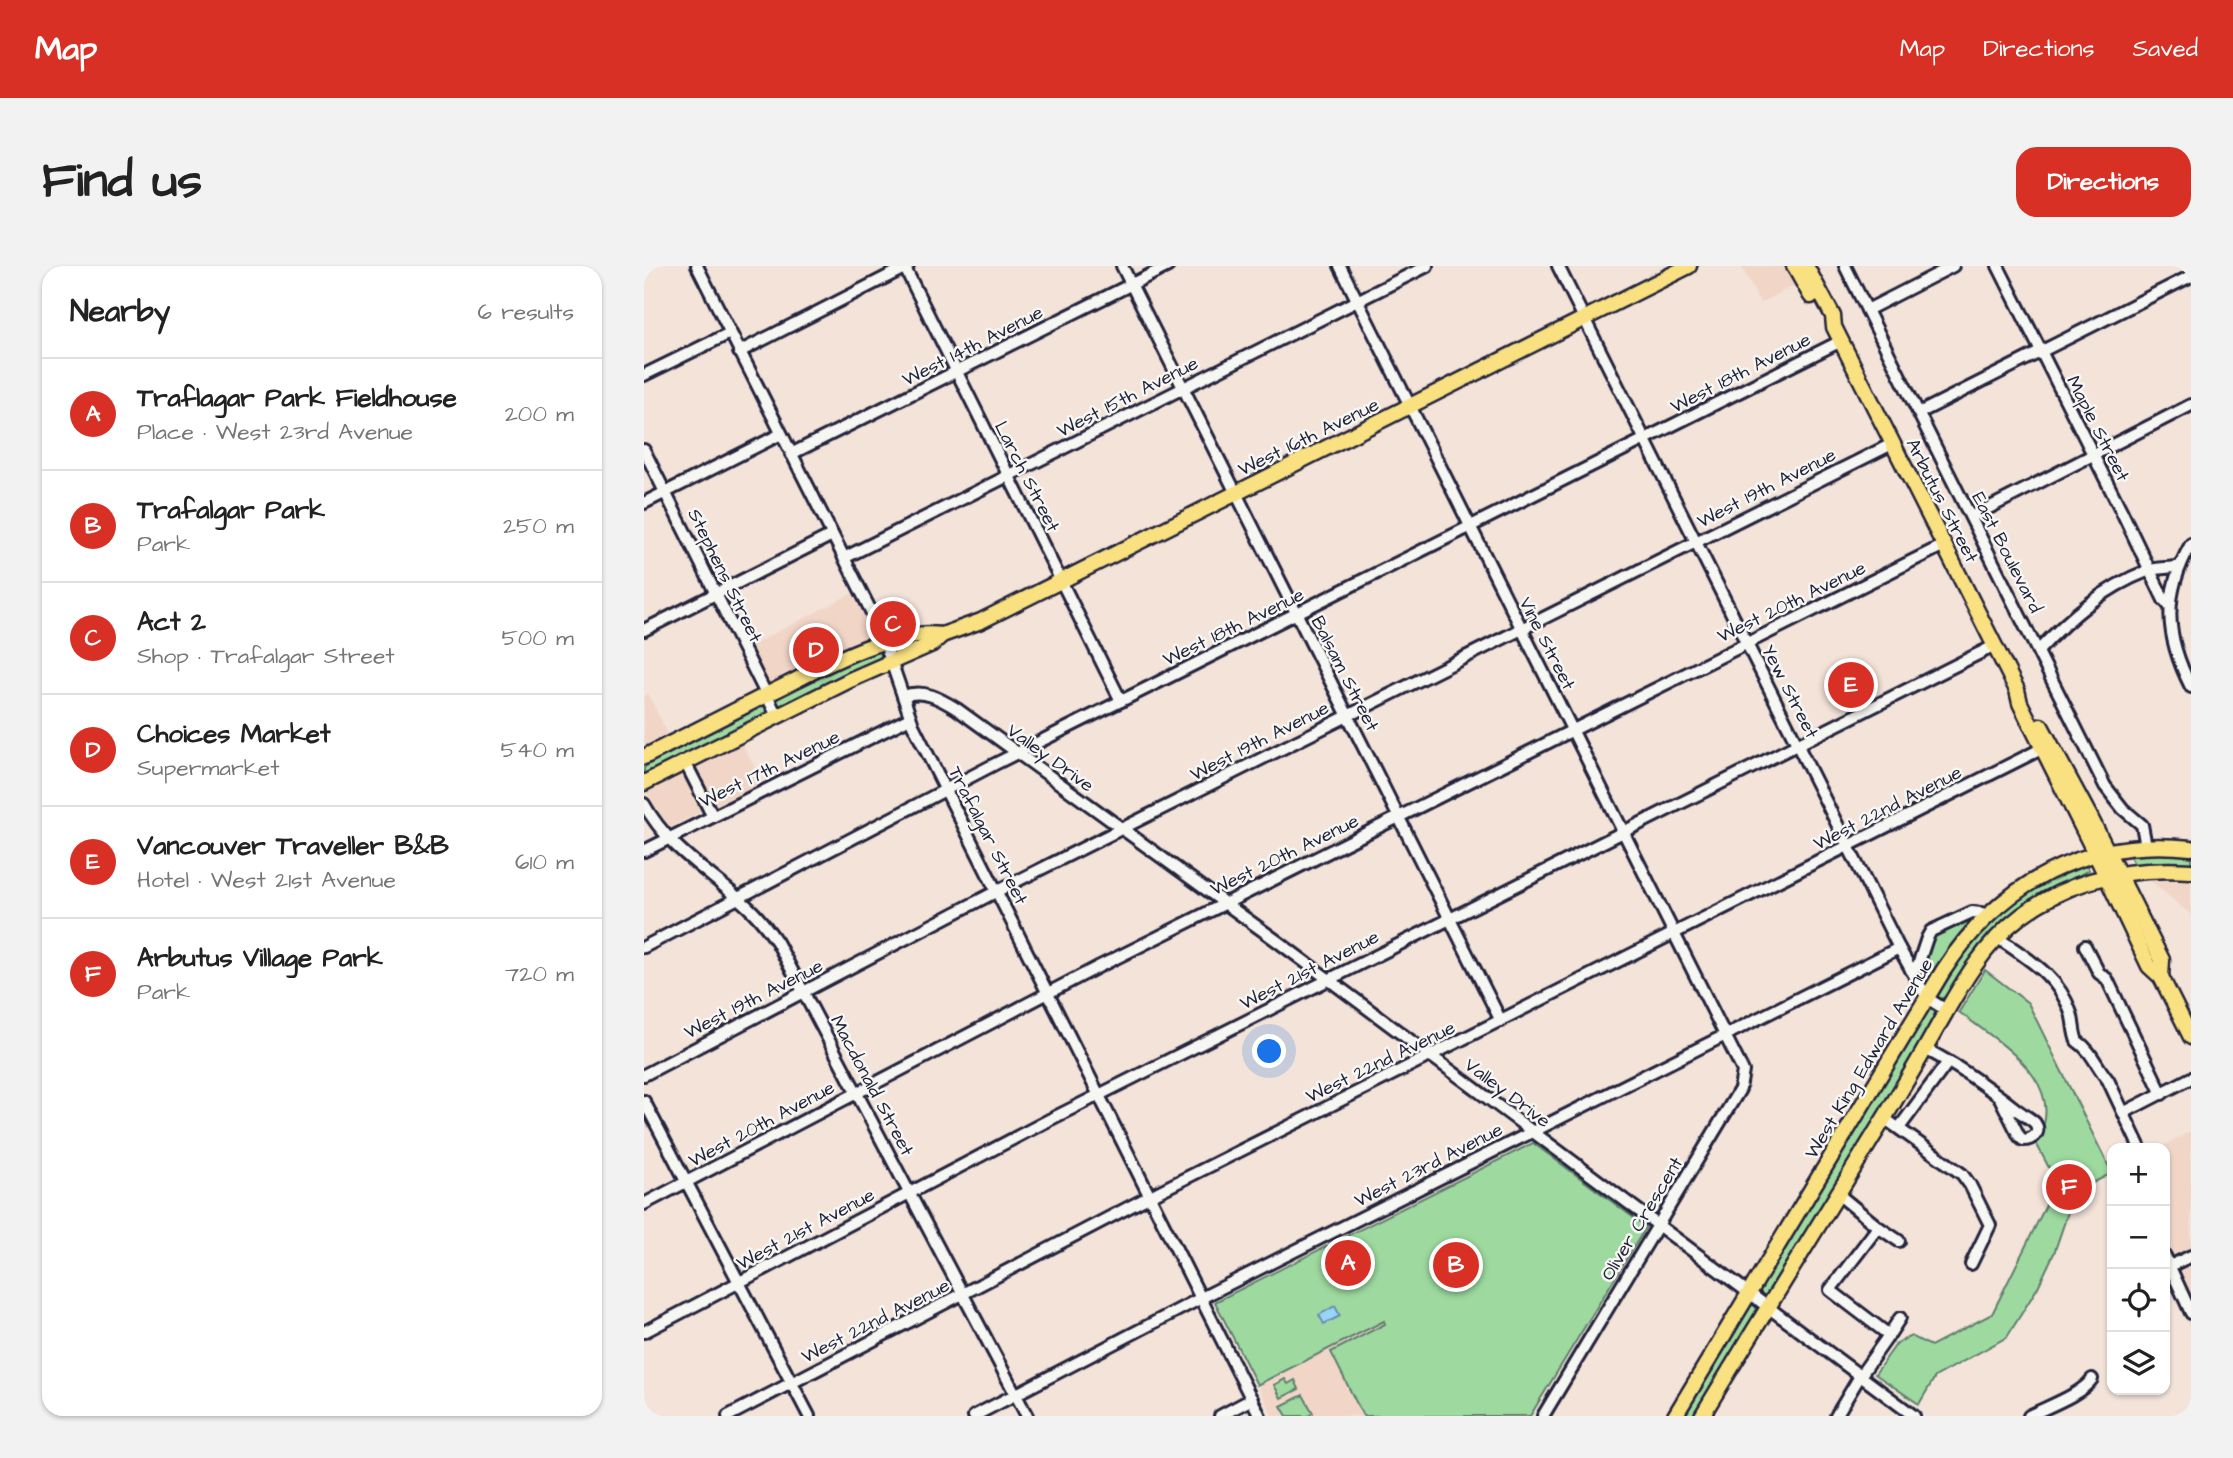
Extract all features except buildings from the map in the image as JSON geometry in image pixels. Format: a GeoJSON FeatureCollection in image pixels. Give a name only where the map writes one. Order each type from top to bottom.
{"type":"FeatureCollection","features":[{"type":"Feature","properties":{"kind":"main road","name":"West 16th Avenue"},"geometry":{"type":"LineString","coordinates":[[644,783],[777,716],[932,644],[942,635],[981,621],[1689,266]]}},
{"type":"Feature","properties":{"kind":"main road","name":"Arbutus Street"},"geometry":{"type":"LineString","coordinates":[[1794,266],[1825,320],[1834,327]]}},
{"type":"Feature","properties":{"kind":"main road","name":"Arbutus Street"},"geometry":{"type":"LineString","coordinates":[[1806,266],[1833,316],[1834,327],[1892,444],[2017,690],[2020,704],[2046,746],[2113,875],[2149,966],[2161,977],[2191,1037]]}},
{"type":"Feature","properties":{"kind":"main road","name":"West 16th Avenue"},"geometry":{"type":"LineString","coordinates":[[644,757],[841,658],[885,643],[929,633],[942,635]]}},
{"type":"Feature","properties":{"kind":"main road","name":"West King Edward Avenue"},"geometry":{"type":"LineString","coordinates":[[1675,1416],[1955,953],[1988,914],[2044,874],[2075,860],[2146,846],[2191,848]]}},
{"type":"Feature","properties":{"kind":"main road"},"geometry":{"type":"LineString","coordinates":[[1702,1416],[1838,1195],[1947,1010],[1970,973],[1998,938],[2021,916],[2072,887],[2113,875],[2160,869],[2191,871]]}},
{"type":"Feature","properties":{"kind":"street","name":"Trafalgar Street"},"geometry":{"type":"LineString","coordinates":[[696,266],[885,643],[910,718],[1260,1416]]}},
{"type":"Feature","properties":{"kind":"street","name":"Balsam Street"},"geometry":{"type":"LineString","coordinates":[[1122,266],[1501,1021]]}},
{"type":"Feature","properties":{"kind":"street","name":"West 14th Avenue"},"geometry":{"type":"LineString","coordinates":[[791,454],[1168,266]]}},
{"type":"Feature","properties":{"kind":"street","name":"Vine Street"},"geometry":{"type":"LineString","coordinates":[[1340,266],[1726,1035]]}},
{"type":"Feature","properties":{"kind":"street","name":"West 15th Avenue"},"geometry":{"type":"LineString","coordinates":[[844,558],[1427,266]]}},
{"type":"Feature","properties":{"kind":"street","name":"Yew Street"},"geometry":{"type":"LineString","coordinates":[[1558,266],[1911,971],[1927,998],[1947,1010]]}},
{"type":"Feature","properties":{"kind":"street","name":"East Boulevard"},"geometry":{"type":"LineString","coordinates":[[1845,266],[2105,786],[2123,809],[2143,825],[2146,846]]}},
{"type":"Feature","properties":{"kind":"street"},"geometry":{"type":"LineString","coordinates":[[1867,310],[1954,266]]}},
{"type":"Feature","properties":{"kind":"street","name":"Maple Street"},"geometry":{"type":"LineString","coordinates":[[1998,266],[2164,600],[2169,605]]}},
{"type":"Feature","properties":{"kind":"street"},"geometry":{"type":"LineString","coordinates":[[739,352],[906,267]]}},
{"type":"Feature","properties":{"kind":"street","name":"Larch Street"},"geometry":{"type":"LineString","coordinates":[[906,267],[1121,701]]}},
{"type":"Feature","properties":{"kind":"street"},"geometry":{"type":"LineString","coordinates":[[1919,413],[2191,276]]}},
{"type":"Feature","properties":{"kind":"street"},"geometry":{"type":"LineString","coordinates":[[644,376],[730,333]]}},
{"type":"Feature","properties":{"kind":"street","name":"West 18th Avenue"},"geometry":{"type":"LineString","coordinates":[[644,947],[946,789],[1841,341]]}},
{"type":"Feature","properties":{"kind":"street"},"geometry":{"type":"LineString","coordinates":[[1971,517],[2191,405]]}},
{"type":"Feature","properties":{"kind":"street"},"geometry":{"type":"LineString","coordinates":[[644,503],[781,434]]}},
{"type":"Feature","properties":{"kind":"street","name":"West 19th Avenue"},"geometry":{"type":"LineString","coordinates":[[644,1075],[997,891],[1892,444]]}},
{"type":"Feature","properties":{"kind":"street","name":"Stephens Street"},"geometry":{"type":"LineString","coordinates":[[644,450],[777,716]]}},
{"type":"Feature","properties":{"kind":"street"},"geometry":{"type":"LineString","coordinates":[[644,630],[832,535]]}},
{"type":"Feature","properties":{"kind":"street"},"geometry":{"type":"LineString","coordinates":[[2191,544],[2180,566],[2169,605],[2174,649],[2191,687]]}},
{"type":"Feature","properties":{"kind":"street","name":"West 20th Avenue"},"geometry":{"type":"LineString","coordinates":[[644,1204],[1048,993],[1944,545]]}},
{"type":"Feature","properties":{"kind":"street"},"geometry":{"type":"LineString","coordinates":[[2038,651],[2069,619],[2097,597],[2149,570],[2180,566]]}},
{"type":"Feature","properties":{"kind":"street","name":"West 21st Avenue"},"geometry":{"type":"LineString","coordinates":[[644,1332],[1100,1094],[1994,646]]}},
{"type":"Feature","properties":{"kind":"street","name":"Valley Drive"},"geometry":{"type":"LineString","coordinates":[[903,696],[915,692],[942,700],[1328,979],[1914,1416]]}},
{"type":"Feature","properties":{"kind":"street","name":"West 17th Avenue"},"geometry":{"type":"LineString","coordinates":[[644,851],[910,718]]}},
{"type":"Feature","properties":{"kind":"street","name":"West 22nd Avenue"},"geometry":{"type":"LineString","coordinates":[[728,1416],[1150,1196],[2046,746]]}},
{"type":"Feature","properties":{"kind":"street"},"geometry":{"type":"LineString","coordinates":[[685,762],[712,815]]}},
{"type":"Feature","properties":{"kind":"street","name":"Macdonald Street"},"geometry":{"type":"LineString","coordinates":[[644,804],[668,838],[754,912],[778,942],[1027,1416]]}},
{"type":"Feature","properties":{"kind":"street"},"geometry":{"type":"LineString","coordinates":[[1911,971],[1918,965],[1931,931],[1972,912],[1988,914]]}},
{"type":"Feature","properties":{"kind":"street"},"geometry":{"type":"LineString","coordinates":[[1998,938],[2049,974],[2071,1013],[2075,1038],[2087,1048],[2125,1112],[2124,1117],[2137,1143]]}},
{"type":"Feature","properties":{"kind":"street"},"geometry":{"type":"LineString","coordinates":[[2085,946],[2099,973],[2106,979],[2162,1094]]}},
{"type":"Feature","properties":{"kind":"street","name":"West 23rd Avenue"},"geometry":{"type":"LineString","coordinates":[[974,1416],[1200,1298],[1899,948]]}},
{"type":"Feature","properties":{"kind":"street","name":"Oliver Crescent"},"geometry":{"type":"LineString","coordinates":[[1543,1416],[1740,1089],[1742,1070],[1726,1035]]}},
{"type":"Feature","properties":{"kind":"street"},"geometry":{"type":"LineString","coordinates":[[1925,1049],[1999,1096]]}},
{"type":"Feature","properties":{"kind":"street"},"geometry":{"type":"LineString","coordinates":[[1899,1128],[1948,1062]]}},
{"type":"Feature","properties":{"kind":"street"},"geometry":{"type":"LineString","coordinates":[[2125,1112],[2191,1078]]}},
{"type":"Feature","properties":{"kind":"street"},"geometry":{"type":"LineString","coordinates":[[644,1101],[809,1416]]}},
{"type":"Feature","properties":{"kind":"street"},"geometry":{"type":"LineString","coordinates":[[1884,1118],[1962,1174],[1970,1185],[1990,1225],[1971,1264]]}},
{"type":"Feature","properties":{"kind":"street"},"geometry":{"type":"LineString","coordinates":[[1838,1195],[1899,1241]]}},
{"type":"Feature","properties":{"kind":"street"},"geometry":{"type":"LineString","coordinates":[[1878,1227],[1829,1290],[1889,1335]]}},
{"type":"Feature","properties":{"kind":"street"},"geometry":{"type":"LineString","coordinates":[[2170,1260],[2191,1256]]}},
{"type":"Feature","properties":{"kind":"street"},"geometry":{"type":"LineString","coordinates":[[2170,1268],[2191,1312]]}},
{"type":"Feature","properties":{"kind":"street"},"geometry":{"type":"LineString","coordinates":[[1836,1416],[1900,1318]]}},
{"type":"Feature","properties":{"kind":"street"},"geometry":{"type":"LineString","coordinates":[[2029,1416],[2084,1388],[2091,1379]]}},
{"type":"Feature","properties":{"kind":"street"},"geometry":{"type":"LineString","coordinates":[[1220,1416],[1252,1399]]}},
{"type":"Feature","properties":{"kind":"shaded area"},"geometry":{"type":"Polygon","coordinates":[[[1741,266],[1790,266],[1800,283],[1760,303],[1741,266]]]}},
{"type":"Feature","properties":{"kind":"shaded area"},"geometry":{"type":"Polygon","coordinates":[[[853,593],[868,622],[872,623],[877,637],[766,685],[748,647],[853,593]]]}},
{"type":"Feature","properties":{"kind":"shaded area"},"geometry":{"type":"Polygon","coordinates":[[[902,596],[919,630],[889,634],[877,611],[902,596]]]}},
{"type":"Feature","properties":{"kind":"shaded area"},"geometry":{"type":"Polygon","coordinates":[[[648,694],[670,738],[644,752],[644,696],[648,694]]]}},
{"type":"Feature","properties":{"kind":"shaded area"},"geometry":{"type":"Polygon","coordinates":[[[740,740],[763,783],[716,805],[695,765],[740,740]]]}},
{"type":"Feature","properties":{"kind":"shaded area"},"geometry":{"type":"Polygon","coordinates":[[[682,772],[702,811],[670,828],[657,812],[646,790],[647,787],[682,772]]]}},
{"type":"Feature","properties":{"kind":"shaded area"},"geometry":{"type":"Polygon","coordinates":[[[2151,881],[2191,882],[2191,915],[2151,881]]]}},
{"type":"Feature","properties":{"kind":"shaded area"},"geometry":{"type":"Polygon","coordinates":[[[2191,1131],[2191,1330],[2170,1286],[2168,1143],[2191,1131]]]}},
{"type":"Feature","properties":{"kind":"shaded area"},"geometry":{"type":"Polygon","coordinates":[[[1384,1321],[1432,1416],[1273,1416],[1257,1385],[1384,1321]]]}},
{"type":"Feature","properties":{"kind":"green space"},"geometry":{"type":"Polygon","coordinates":[[[877,650],[881,653],[880,660],[783,707],[777,703],[777,695],[849,658],[877,650]]]}},
{"type":"Feature","properties":{"kind":"green space"},"geometry":{"type":"Polygon","coordinates":[[[763,704],[768,708],[768,713],[644,774],[644,768],[654,760],[763,704]]]}},
{"type":"Feature","properties":{"kind":"green space"},"geometry":{"type":"Polygon","coordinates":[[[2159,853],[2191,855],[2191,866],[2135,866],[2130,856],[2159,853]]]}},
{"type":"Feature","properties":{"kind":"green space"},"geometry":{"type":"Polygon","coordinates":[[[2077,866],[2087,867],[2089,870],[2044,894],[1947,995],[1941,999],[1937,997],[1962,950],[2019,895],[2077,866]]]}},
{"type":"Feature","properties":{"kind":"green space"},"geometry":{"type":"Polygon","coordinates":[[[1969,915],[1979,916],[1929,983],[1925,983],[1919,973],[1934,933],[1969,915]]]}},
{"type":"Feature","properties":{"kind":"green space"},"geometry":{"type":"Polygon","coordinates":[[[1985,970],[2028,1003],[2107,1163],[2107,1176],[2075,1192],[2054,1253],[2038,1287],[2007,1337],[1935,1377],[1919,1404],[1875,1374],[1897,1343],[1911,1336],[1931,1346],[1992,1314],[2057,1183],[2036,1143],[2045,1121],[2045,1102],[2038,1083],[2010,1051],[1959,1012],[1985,970]]]}},
{"type":"Feature","properties":{"kind":"green space"},"geometry":{"type":"Polygon","coordinates":[[[1928,1007],[1935,1012],[1930,1031],[1780,1278],[1768,1294],[1760,1296],[1759,1289],[1928,1007]]]}},
{"type":"Feature","properties":{"kind":"green space"},"geometry":{"type":"Polygon","coordinates":[[[1533,1143],[1646,1227],[1530,1416],[1363,1416],[1331,1352],[1385,1324],[1384,1321],[1257,1385],[1215,1302],[1533,1143]]]}},
{"type":"Feature","properties":{"kind":"green space"},"geometry":{"type":"Polygon","coordinates":[[[1756,1306],[1755,1315],[1750,1328],[1696,1416],[1678,1416],[1748,1307],[1756,1306]]]}},
{"type":"Feature","properties":{"kind":"green space"},"geometry":{"type":"Polygon","coordinates":[[[1285,1379],[1288,1384],[1295,1380],[1299,1389],[1281,1398],[1274,1385],[1285,1379]]]}},
{"type":"Feature","properties":{"kind":"green space"},"geometry":{"type":"Polygon","coordinates":[[[1303,1395],[1313,1413],[1308,1416],[1287,1416],[1281,1406],[1303,1395]]]}},
{"type":"Feature","properties":{"kind":"water"},"geometry":{"type":"Polygon","coordinates":[[[1335,1306],[1340,1316],[1324,1324],[1319,1315],[1335,1306]]]}},
{"type":"Feature","properties":{"kind":"place","name":"Act 2"},"geometry":{"type":"Point","coordinates":[893,624]}},
{"type":"Feature","properties":{"kind":"place","name":"Choices Market"},"geometry":{"type":"Point","coordinates":[816,650]}},
{"type":"Feature","properties":{"kind":"place","name":"Vancouver Traveller B&B"},"geometry":{"type":"Point","coordinates":[1851,685]}},
{"type":"Feature","properties":{"kind":"place","name":"Arbutus Village Park"},"geometry":{"type":"Point","coordinates":[2069,1187]}},
{"type":"Feature","properties":{"kind":"place","name":"Traflagar Park Fieldhouse"},"geometry":{"type":"Point","coordinates":[1348,1263]}},
{"type":"Feature","properties":{"kind":"place","name":"Trafalgar Park"},"geometry":{"type":"Point","coordinates":[1456,1265]}}]}
